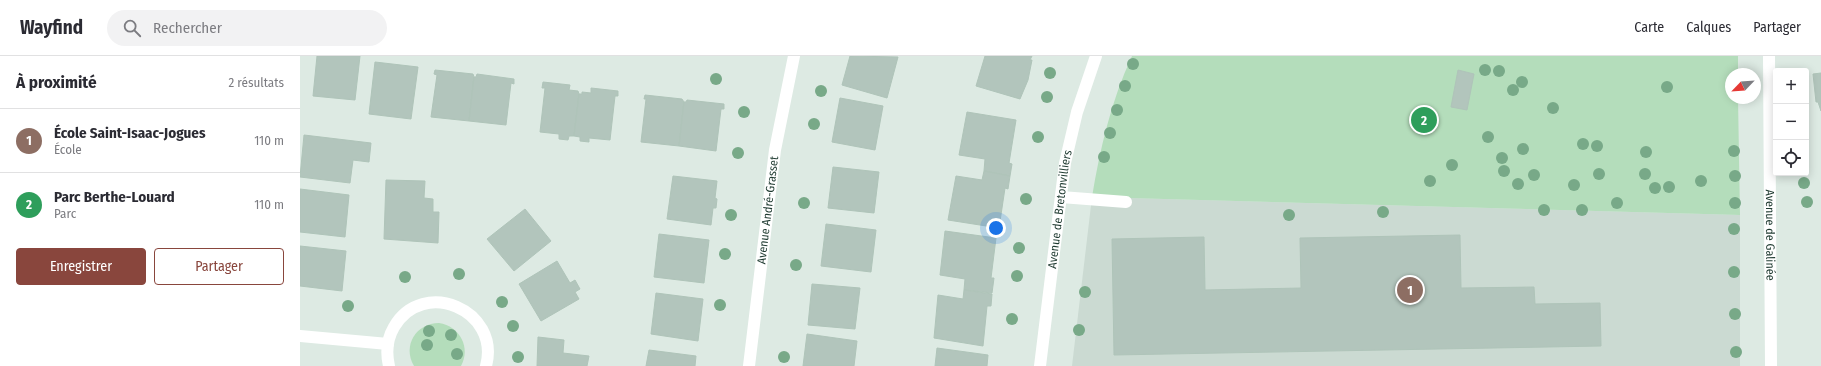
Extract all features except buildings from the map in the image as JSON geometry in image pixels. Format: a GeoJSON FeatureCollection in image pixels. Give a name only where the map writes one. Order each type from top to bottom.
{"type":"FeatureCollection","features":[{"type":"Feature","properties":{"kind":"street","name":"Avenue André-Grasset"},"geometry":{"type":"LineString","coordinates":[[749,366],[775,150],[794,56]]}},
{"type":"Feature","properties":{"kind":"street","name":"Avenue de Bretonvilliers"},"geometry":{"type":"LineString","coordinates":[[1040,366],[1061,197],[1074,125],[1096,56]]}},
{"type":"Feature","properties":{"kind":"street","name":"Avenue de Galinée"},"geometry":{"type":"LineString","coordinates":[[1769,56],[1771,366]]}},
{"type":"Feature","properties":{"kind":"street"},"geometry":{"type":"LineString","coordinates":[[1061,197],[1126,202]]}},
{"type":"Feature","properties":{"kind":"street"},"geometry":{"type":"LineString","coordinates":[[389,366],[388,344],[395,325],[410,310],[429,303],[450,304],[468,313],[481,328],[487,348],[486,366]]}},
{"type":"Feature","properties":{"kind":"street"},"geometry":{"type":"LineString","coordinates":[[300,336],[388,344]]}},
{"type":"Feature","properties":{"kind":"shaded area"},"geometry":{"type":"Polygon","coordinates":[[[1092,197],[1740,215],[1740,366],[1072,366],[1092,197]]]}},
{"type":"Feature","properties":{"kind":"green space"},"geometry":{"type":"Polygon","coordinates":[[[1132,56],[1738,56],[1738,68],[1725,68],[1725,104],[1738,104],[1740,215],[1092,197],[1107,125],[1132,56]]]}},
{"type":"Feature","properties":{"kind":"green space"},"geometry":{"type":"Polygon","coordinates":[[[439,323],[453,328],[462,339],[465,352],[461,366],[414,366],[410,351],[413,337],[424,327],[439,323]]]}},
{"type":"Feature","properties":{"kind":"place","name":"Parc Berthe-Louard"},"geometry":{"type":"Point","coordinates":[1424,120]}},
{"type":"Feature","properties":{"kind":"place","name":"École Saint-Isaac-Jogues"},"geometry":{"type":"Point","coordinates":[1410,290]}}]}
